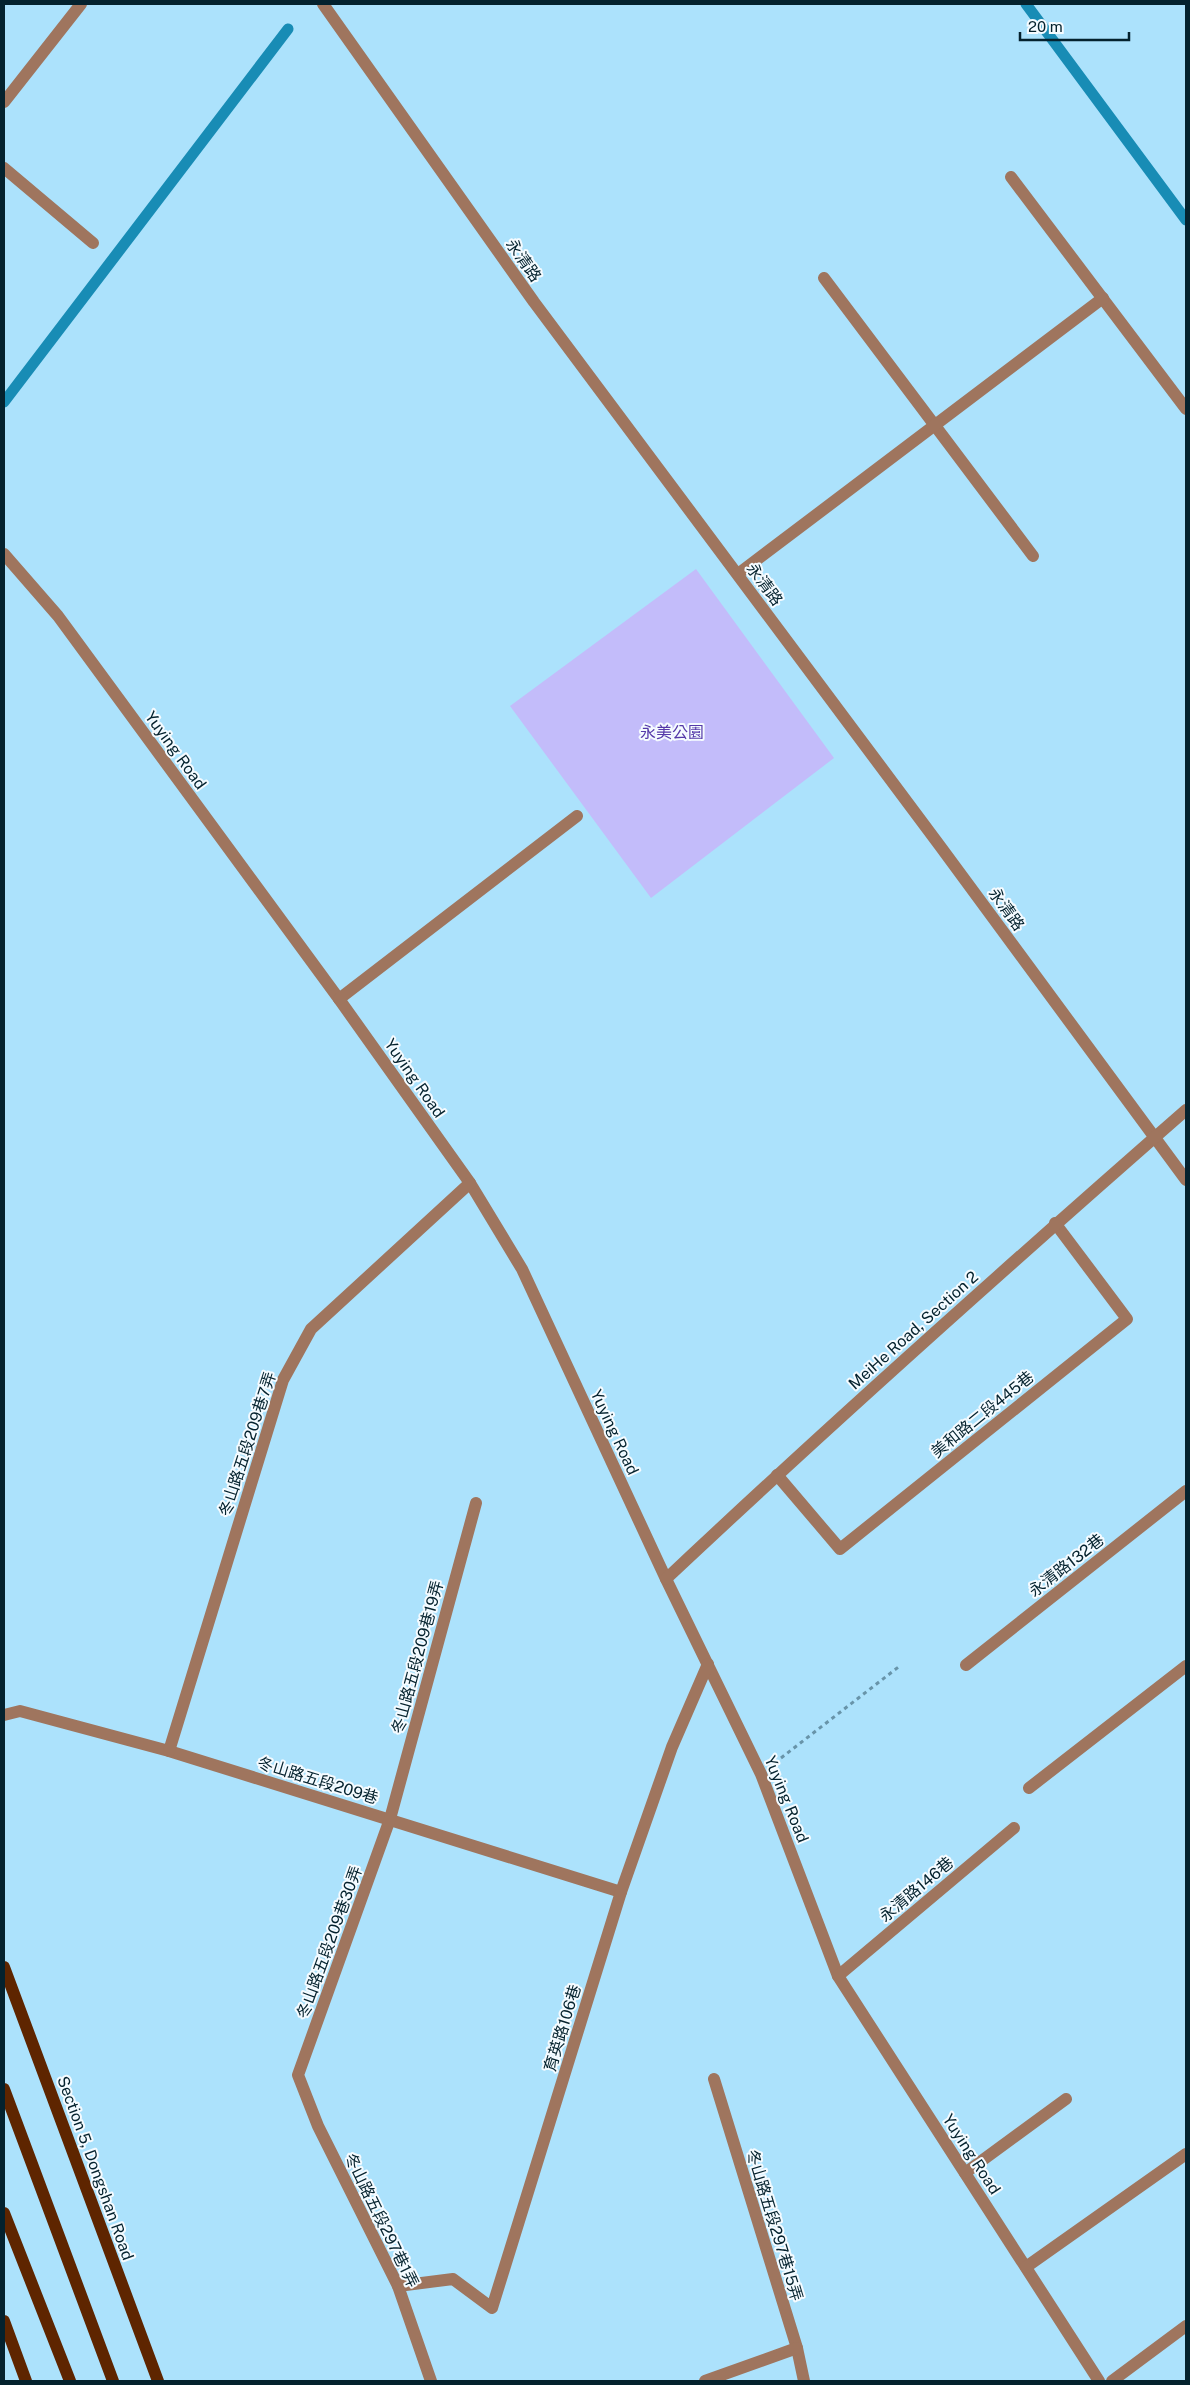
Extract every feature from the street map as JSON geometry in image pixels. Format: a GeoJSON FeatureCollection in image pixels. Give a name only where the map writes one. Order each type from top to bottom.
{"type":"FeatureCollection","features":[{"type":"Feature","properties":{"kind":"main road","name":"Section 5, Dongshan Road"},"geometry":{"type":"LineString","coordinates":[[4,1967],[158,2381]]}},
{"type":"Feature","properties":{"kind":"main road"},"geometry":{"type":"LineString","coordinates":[[4,2089],[112,2381]]}},
{"type":"Feature","properties":{"kind":"main road"},"geometry":{"type":"LineString","coordinates":[[4,2213],[70,2381]]}},
{"type":"Feature","properties":{"kind":"main road"},"geometry":{"type":"LineString","coordinates":[[4,2321],[26,2381]]}},
{"type":"Feature","properties":{"kind":"street"},"geometry":{"type":"LineString","coordinates":[[4,102],[81,4]]}},
{"type":"Feature","properties":{"kind":"street","name":"永清路"},"geometry":{"type":"LineString","coordinates":[[323,4],[534,302],[738,574],[1186,1180]]}},
{"type":"Feature","properties":{"kind":"street"},"geometry":{"type":"LineString","coordinates":[[4,168],[93,243]]}},
{"type":"Feature","properties":{"kind":"street"},"geometry":{"type":"LineString","coordinates":[[1011,177],[1186,409]]}},
{"type":"Feature","properties":{"kind":"street"},"geometry":{"type":"LineString","coordinates":[[824,278],[1033,556]]}},
{"type":"Feature","properties":{"kind":"street"},"geometry":{"type":"LineString","coordinates":[[738,574],[1102,298]]}},
{"type":"Feature","properties":{"kind":"street","name":"Yuying Road"},"geometry":{"type":"LineString","coordinates":[[4,554],[58,616],[339,999],[470,1183],[522,1269],[666,1579],[761,1774],[838,1976],[1099,2381]]}},
{"type":"Feature","properties":{"kind":"street"},"geometry":{"type":"LineString","coordinates":[[339,999],[578,816]]}},
{"type":"Feature","properties":{"kind":"street","name":"MeiHe Road, Section 2"},"geometry":{"type":"LineString","coordinates":[[666,1579],[777,1475],[1056,1223],[1186,1110]]}},
{"type":"Feature","properties":{"kind":"street","name":"冬山路五段209巷7弄"},"geometry":{"type":"LineString","coordinates":[[169,1751],[283,1380],[311,1329],[470,1183]]}},
{"type":"Feature","properties":{"kind":"street","name":"美和路二段445巷"},"geometry":{"type":"LineString","coordinates":[[777,1475],[840,1549],[1127,1319],[1056,1223]]}},
{"type":"Feature","properties":{"kind":"street","name":"永清路132巷"},"geometry":{"type":"LineString","coordinates":[[966,1666],[1186,1491]]}},
{"type":"Feature","properties":{"kind":"street","name":"冬山路五段209巷19弄"},"geometry":{"type":"LineString","coordinates":[[390,1819],[476,1503]]}},
{"type":"Feature","properties":{"kind":"street","name":"育英路106巷"},"geometry":{"type":"LineString","coordinates":[[398,2286],[453,2279],[492,2308],[621,1892],[672,1747],[708,1664]]}},
{"type":"Feature","properties":{"kind":"street"},"geometry":{"type":"LineString","coordinates":[[1029,1788],[1186,1666]]}},
{"type":"Feature","properties":{"kind":"street","name":"冬山路五段209巷"},"geometry":{"type":"LineString","coordinates":[[4,1715],[20,1711],[169,1751],[621,1892]]}},
{"type":"Feature","properties":{"kind":"street","name":"冬山路五段209巷30弄"},"geometry":{"type":"LineString","coordinates":[[298,2075],[390,1819]]}},
{"type":"Feature","properties":{"kind":"street","name":"永清路146巷"},"geometry":{"type":"LineString","coordinates":[[838,1976],[1014,1828]]}},
{"type":"Feature","properties":{"kind":"street","name":"冬山路五段297巷1弄"},"geometry":{"type":"LineString","coordinates":[[298,2075],[318,2126],[398,2286],[431,2381]]}},
{"type":"Feature","properties":{"kind":"street","name":"冬山路五段297巷15弄"},"geometry":{"type":"LineString","coordinates":[[714,2079],[797,2348],[804,2381]]}},
{"type":"Feature","properties":{"kind":"street"},"geometry":{"type":"LineString","coordinates":[[965,2173],[1066,2099]]}},
{"type":"Feature","properties":{"kind":"street"},"geometry":{"type":"LineString","coordinates":[[1026,2267],[1186,2154]]}},
{"type":"Feature","properties":{"kind":"street"},"geometry":{"type":"LineString","coordinates":[[1112,2381],[1186,2326]]}},
{"type":"Feature","properties":{"kind":"street"},"geometry":{"type":"LineString","coordinates":[[704,2381],[797,2348]]}},
{"type":"Feature","properties":{"kind":"path"},"geometry":{"type":"LineString","coordinates":[[761,1774],[901,1665]]}},
{"type":"Feature","properties":{"kind":"green space","name":"永美公園"},"geometry":{"type":"Polygon","coordinates":[[[696,569],[834,758],[651,898],[510,706],[696,569]]]}},
{"type":"Feature","properties":{"kind":"waterway"},"geometry":{"type":"LineString","coordinates":[[1026,4],[1186,220]]}},
{"type":"Feature","properties":{"kind":"waterway"},"geometry":{"type":"LineString","coordinates":[[4,402],[288,29]]}}]}
